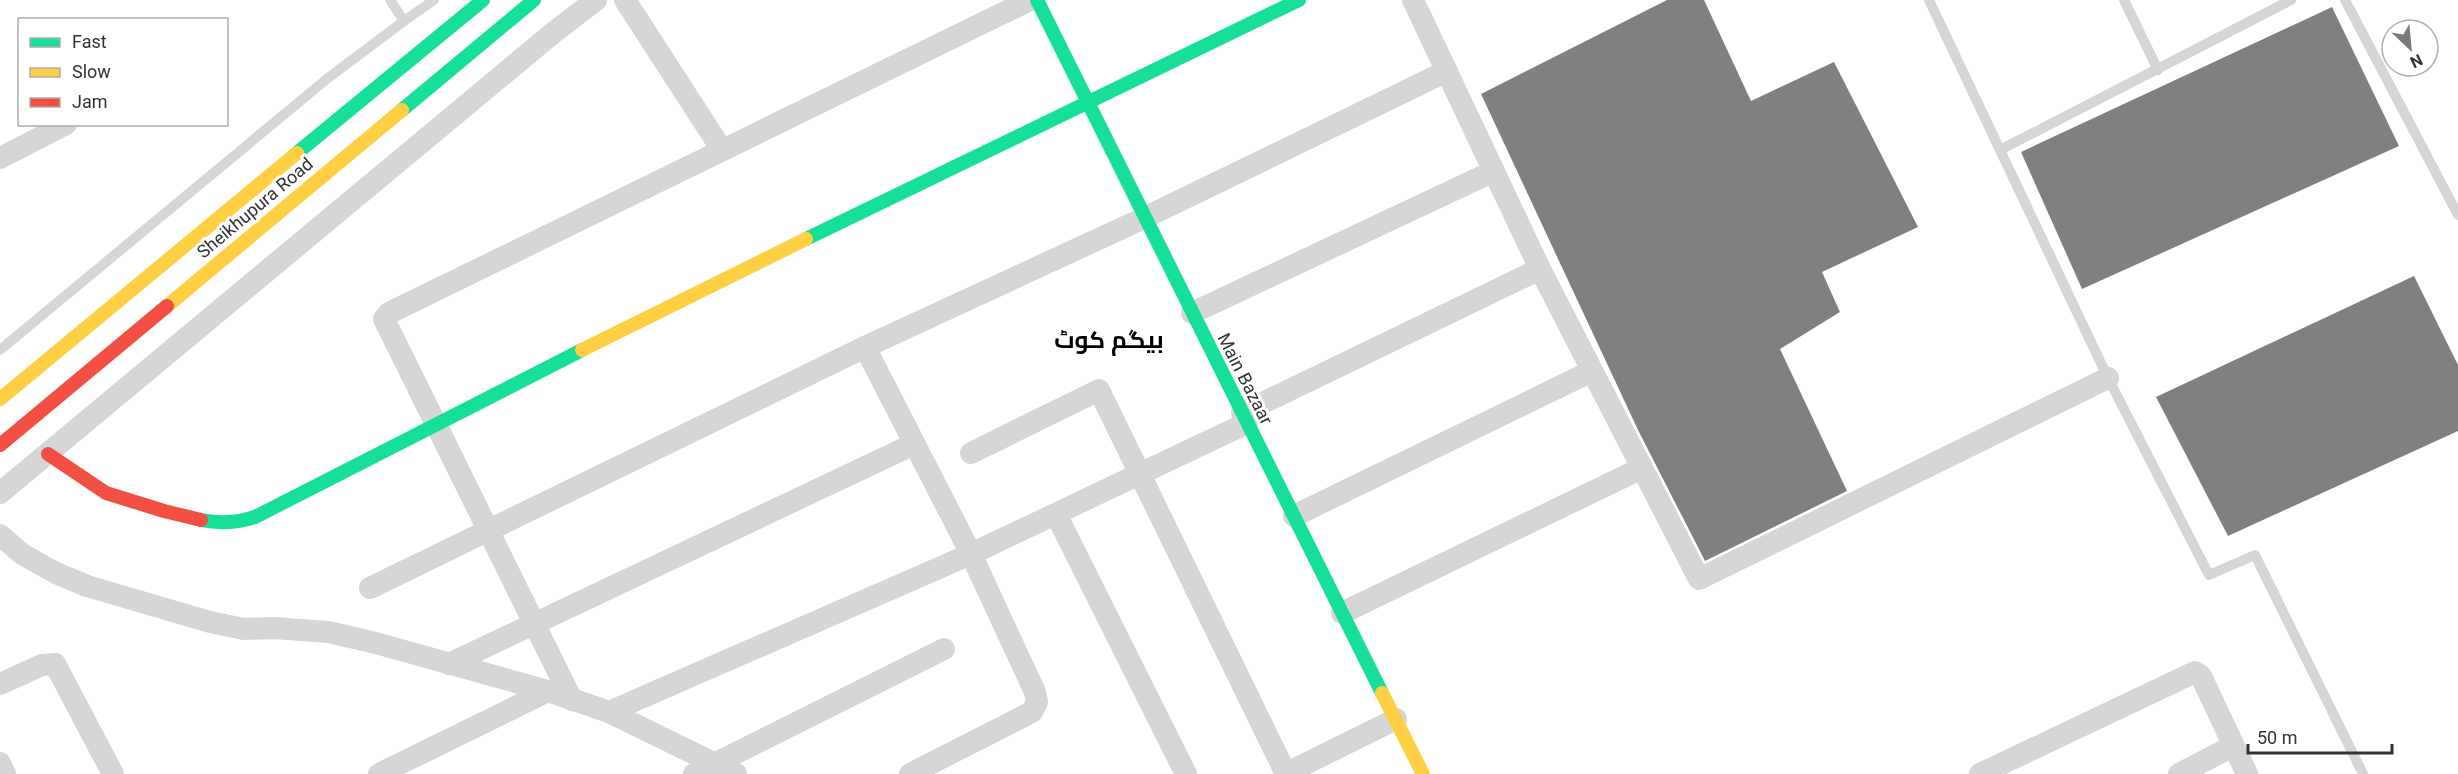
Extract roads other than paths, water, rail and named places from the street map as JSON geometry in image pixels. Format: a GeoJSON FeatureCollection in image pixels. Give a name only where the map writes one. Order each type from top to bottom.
{"type":"FeatureCollection","features":[{"type":"Feature","properties":{"kind":"main road","name":"Sheikhupura Road"},"geometry":{"type":"LineString","coordinates":[[0,399],[483,0]]}},
{"type":"Feature","properties":{"kind":"main road","name":"Sheikhupura Road"},"geometry":{"type":"LineString","coordinates":[[0,446],[534,0]]}},
{"type":"Feature","properties":{"kind":"main road","name":"Main Bazaar"},"geometry":{"type":"LineString","coordinates":[[1037,0],[1423,774]]}},
{"type":"Feature","properties":{"kind":"main road"},"geometry":{"type":"LineString","coordinates":[[48,454],[106,493],[165,512],[216,523],[240,522],[255,517],[436,424],[1086,101],[1299,0]]}},
{"type":"Feature","properties":{"kind":"street"},"geometry":{"type":"LineString","coordinates":[[0,493],[553,33],[596,0]]}},
{"type":"Feature","properties":{"kind":"street"},"geometry":{"type":"LineString","coordinates":[[626,0],[723,150]]}},
{"type":"Feature","properties":{"kind":"street"},"geometry":{"type":"LineString","coordinates":[[572,700],[490,530],[386,328],[384,319],[389,313],[1030,0]]}},
{"type":"Feature","properties":{"kind":"street"},"geometry":{"type":"LineString","coordinates":[[1413,0],[1540,268],[1699,579],[2108,378]]}},
{"type":"Feature","properties":{"kind":"street"},"geometry":{"type":"LineString","coordinates":[[370,588],[865,347],[1144,218],[1447,71]]}},
{"type":"Feature","properties":{"kind":"street"},"geometry":{"type":"LineString","coordinates":[[0,158],[62,126]]}},
{"type":"Feature","properties":{"kind":"street"},"geometry":{"type":"LineString","coordinates":[[1192,313],[1494,171]]}},
{"type":"Feature","properties":{"kind":"street"},"geometry":{"type":"LineString","coordinates":[[609,712],[970,554],[1140,474],[1244,418],[1540,268]]}},
{"type":"Feature","properties":{"kind":"street"},"geometry":{"type":"LineString","coordinates":[[865,347],[970,554],[1035,692],[1037,702],[1032,712],[910,774]]}},
{"type":"Feature","properties":{"kind":"street"},"geometry":{"type":"LineString","coordinates":[[1294,516],[1592,371]]}},
{"type":"Feature","properties":{"kind":"street"},"geometry":{"type":"LineString","coordinates":[[971,453],[1099,390],[1285,774],[1396,719]]}},
{"type":"Feature","properties":{"kind":"street"},"geometry":{"type":"LineString","coordinates":[[448,663],[915,444]]}},
{"type":"Feature","properties":{"kind":"street"},"geometry":{"type":"LineString","coordinates":[[1342,613],[1642,468]]}},
{"type":"Feature","properties":{"kind":"street"},"geometry":{"type":"LineString","coordinates":[[1056,514],[1186,774]]}},
{"type":"Feature","properties":{"kind":"street"},"geometry":{"type":"LineString","coordinates":[[0,535],[22,554],[56,573],[87,586],[210,622],[244,629],[274,628],[328,632],[372,642],[548,691],[609,712],[704,769],[736,774]]}},
{"type":"Feature","properties":{"kind":"street"},"geometry":{"type":"LineString","coordinates":[[704,769],[944,649]]}},
{"type":"Feature","properties":{"kind":"street"},"geometry":{"type":"LineString","coordinates":[[0,684],[42,665],[55,664],[113,774]]}},
{"type":"Feature","properties":{"kind":"street"},"geometry":{"type":"LineString","coordinates":[[1980,774],[2195,672],[2201,676],[2247,774]]}},
{"type":"Feature","properties":{"kind":"street"},"geometry":{"type":"LineString","coordinates":[[379,774],[548,691]]}},
{"type":"Feature","properties":{"kind":"street"},"geometry":{"type":"LineString","coordinates":[[2179,774],[2233,746]]}},
{"type":"Feature","properties":{"kind":"street"},"geometry":{"type":"LineString","coordinates":[[0,763],[5,774]]}},
{"type":"Feature","properties":{"kind":"lane"},"geometry":{"type":"LineString","coordinates":[[390,0],[404,21]]}},
{"type":"Feature","properties":{"kind":"lane"},"geometry":{"type":"LineString","coordinates":[[0,351],[328,78],[434,0]]}},
{"type":"Feature","properties":{"kind":"lane"},"geometry":{"type":"LineString","coordinates":[[1929,0],[2108,378],[2209,575],[2255,555],[2363,774]]}},
{"type":"Feature","properties":{"kind":"lane"},"geometry":{"type":"LineString","coordinates":[[2124,0],[2158,70]]}},
{"type":"Feature","properties":{"kind":"lane"},"geometry":{"type":"LineString","coordinates":[[2000,150],[2291,0]]}},
{"type":"Feature","properties":{"kind":"lane"},"geometry":{"type":"LineString","coordinates":[[2345,0],[2458,215]]}},
{"type":"Feature","properties":{"kind":"district","name":"بیگم کوٹ"},"geometry":{"type":"Point","coordinates":[1109,340]}}]}
